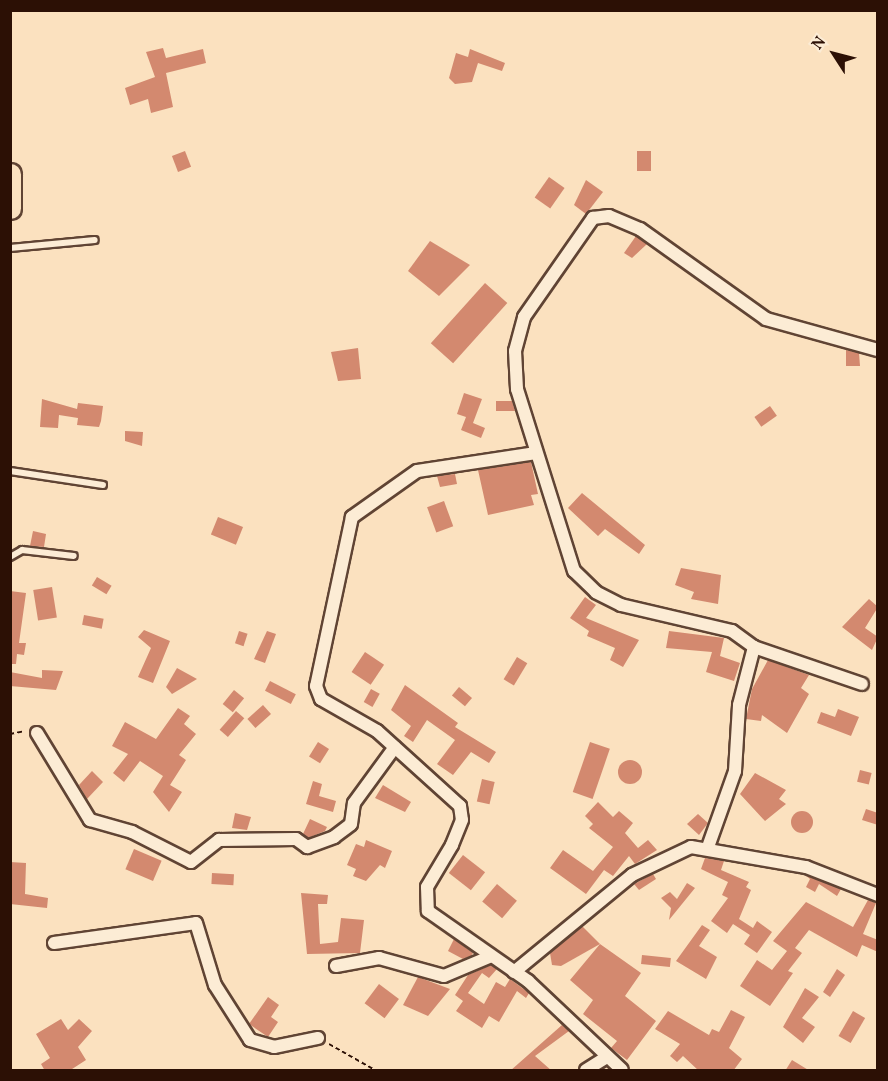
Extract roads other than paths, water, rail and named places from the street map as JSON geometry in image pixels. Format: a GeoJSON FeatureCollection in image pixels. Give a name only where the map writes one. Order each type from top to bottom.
{"type":"FeatureCollection","features":[{"type":"Feature","properties":{"kind":"highway"},"geometry":{"type":"LineString","coordinates":[[10,174],[10,208]]}},
{"type":"Feature","properties":{"kind":"street"},"geometry":{"type":"LineString","coordinates":[[862,684],[754,647],[732,631],[633,609],[587,585],[574,571],[517,389],[517,338],[538,291],[593,218],[600,215],[640,229],[766,319],[878,350]]}},
{"type":"Feature","properties":{"kind":"street"},"geometry":{"type":"LineString","coordinates":[[536,453],[417,471],[352,517],[317,660],[316,686],[321,699],[336,704],[395,747],[457,801],[463,813],[427,887],[428,911],[489,957],[514,972],[605,1058],[622,1071]]}},
{"type":"Feature","properties":{"kind":"street"},"geometry":{"type":"LineString","coordinates":[[708,847],[735,771],[739,705],[754,647]]}},
{"type":"Feature","properties":{"kind":"street"},"geometry":{"type":"LineString","coordinates":[[37,733],[90,820],[132,832],[191,862],[219,840],[296,839],[308,847],[334,837],[351,824],[354,803],[395,747]]}},
{"type":"Feature","properties":{"kind":"street"},"geometry":{"type":"LineString","coordinates":[[514,972],[632,875],[669,853],[708,847],[821,871],[877,894]]}},
{"type":"Feature","properties":{"kind":"street"},"geometry":{"type":"LineString","coordinates":[[54,943],[196,923],[215,985],[250,1040],[274,1047],[318,1038]]}},
{"type":"Feature","properties":{"kind":"street"},"geometry":{"type":"LineString","coordinates":[[336,966],[379,957],[444,976],[489,957]]}},
{"type":"Feature","properties":{"kind":"street"},"geometry":{"type":"LineString","coordinates":[[586,1071],[605,1058]]}},
{"type":"Feature","properties":{"kind":"lane"},"geometry":{"type":"LineString","coordinates":[[10,248],[95,240]]}},
{"type":"Feature","properties":{"kind":"lane"},"geometry":{"type":"LineString","coordinates":[[10,471],[103,485]]}},
{"type":"Feature","properties":{"kind":"lane"},"geometry":{"type":"LineString","coordinates":[[10,557],[22,550],[74,556]]}}]}
